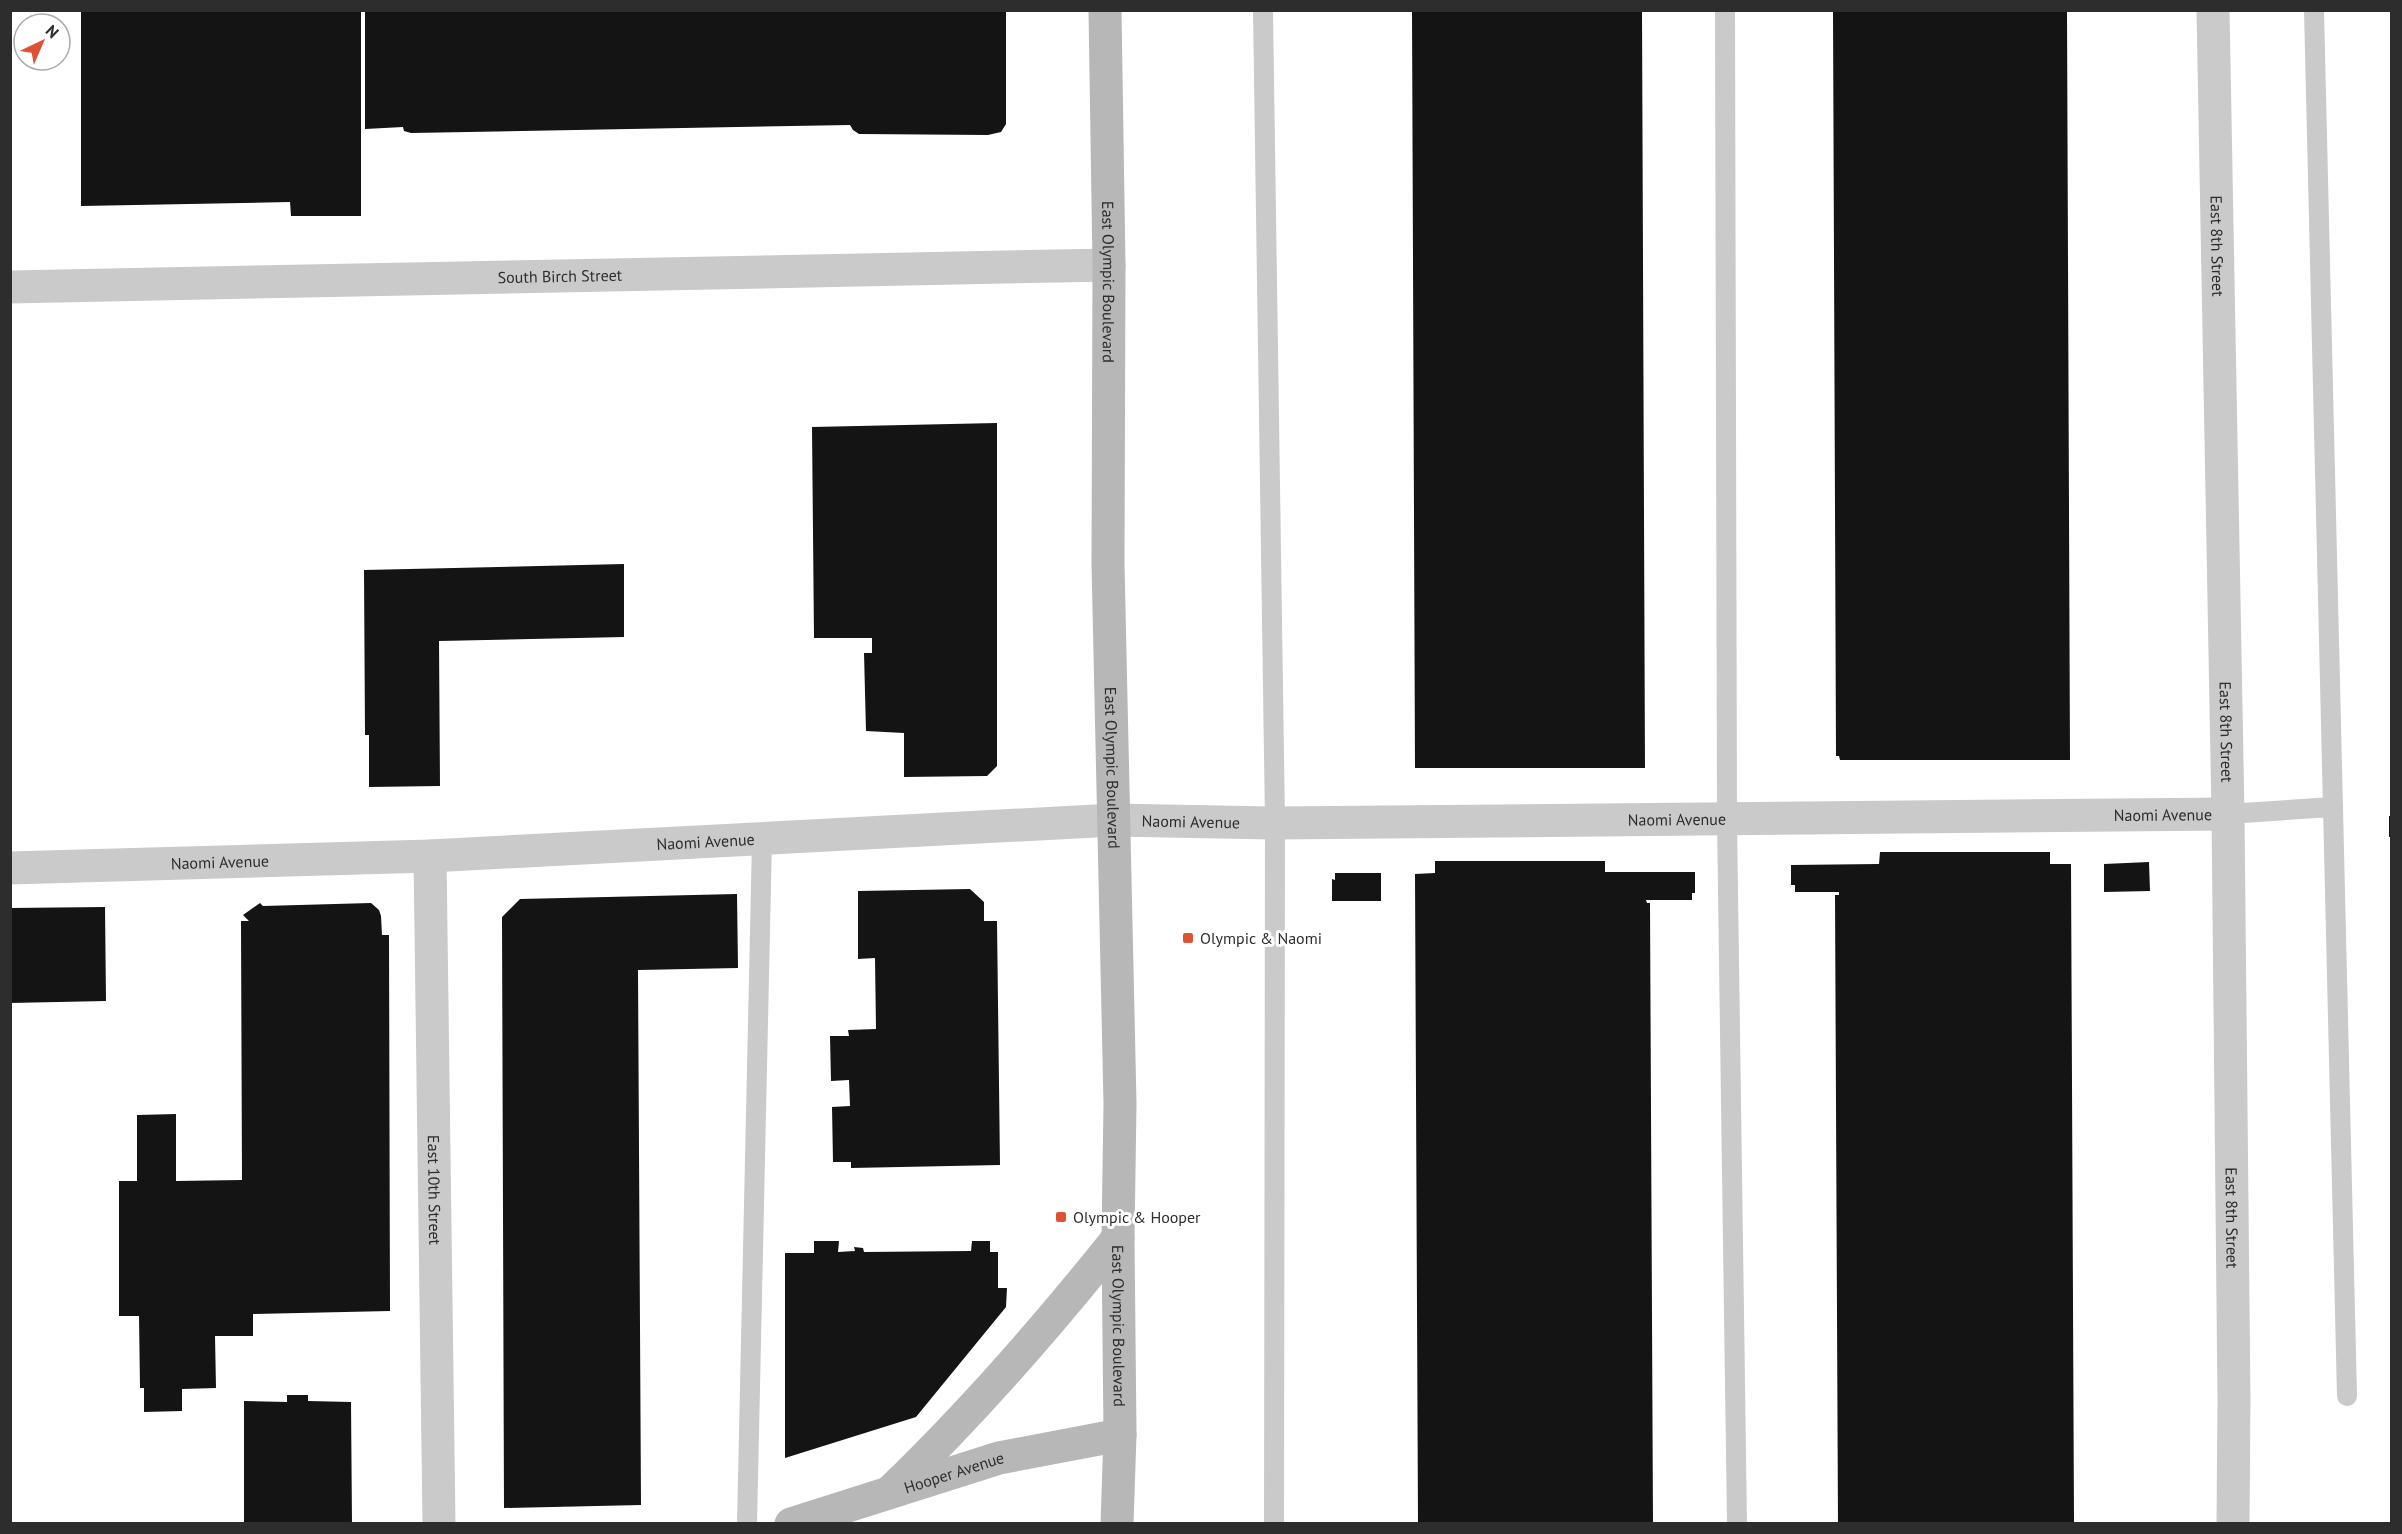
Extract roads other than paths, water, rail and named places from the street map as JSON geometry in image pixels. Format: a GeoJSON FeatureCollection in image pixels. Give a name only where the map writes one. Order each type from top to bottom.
{"type":"FeatureCollection","features":[{"type":"Feature","properties":{"kind":"main road","name":"East Olympic Boulevard"},"geometry":{"type":"LineString","coordinates":[[1105,10],[1109,266],[1108,564],[1120,1103],[1118,1238],[1120,1435],[1117,1524]]}},
{"type":"Feature","properties":{"kind":"main road"},"geometry":{"type":"LineString","coordinates":[[890,1492],[934,1449],[1028,1348],[1118,1238]]}},
{"type":"Feature","properties":{"kind":"main road","name":"Hooper Avenue"},"geometry":{"type":"LineString","coordinates":[[791,1524],[999,1458],[1120,1435]]}},
{"type":"Feature","properties":{"kind":"street","name":"East 8th Street"},"geometry":{"type":"LineString","coordinates":[[2213,10],[2228,814],[2234,1401],[2233,1524]]}},
{"type":"Feature","properties":{"kind":"street","name":"South Birch Street"},"geometry":{"type":"LineString","coordinates":[[10,287],[1109,266]]}},
{"type":"Feature","properties":{"kind":"street","name":"Naomi Avenue"},"geometry":{"type":"LineString","coordinates":[[10,868],[430,856],[1114,820],[1275,823],[2228,814]]}},
{"type":"Feature","properties":{"kind":"street","name":"East 10th Street"},"geometry":{"type":"LineString","coordinates":[[430,856],[439,1524]]}},
{"type":"Feature","properties":{"kind":"lane"},"geometry":{"type":"LineString","coordinates":[[1263,10],[1275,823],[1274,1524]]}},
{"type":"Feature","properties":{"kind":"lane"},"geometry":{"type":"LineString","coordinates":[[1725,10],[1727,820],[1737,1524]]}},
{"type":"Feature","properties":{"kind":"lane"},"geometry":{"type":"LineString","coordinates":[[2314,10],[2347,1396]]}},
{"type":"Feature","properties":{"kind":"lane"},"geometry":{"type":"LineString","coordinates":[[2228,814],[2332,807]]}},
{"type":"Feature","properties":{"kind":"lane"},"geometry":{"type":"LineString","coordinates":[[747,1524],[762,840]]}},
{"type":"Feature","properties":{"kind":"place","name":"Olympic & Naomi"},"geometry":{"type":"Point","coordinates":[1188,938]}},
{"type":"Feature","properties":{"kind":"place","name":"Olympic & Hooper"},"geometry":{"type":"Point","coordinates":[1061,1217]}}]}
